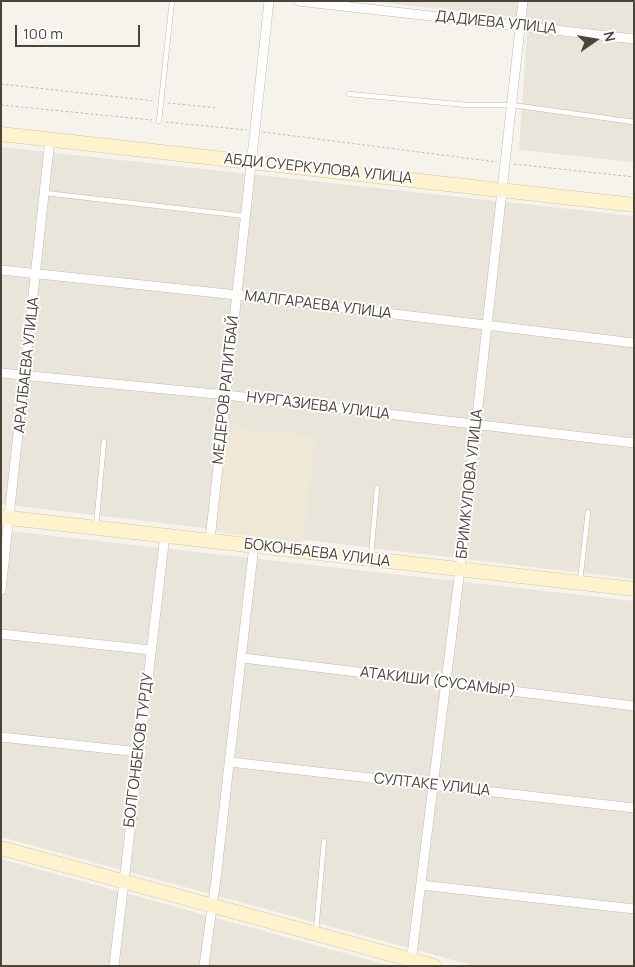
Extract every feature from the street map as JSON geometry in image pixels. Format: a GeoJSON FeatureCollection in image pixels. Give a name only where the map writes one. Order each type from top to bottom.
{"type":"FeatureCollection","features":[{"type":"Feature","properties":{"kind":"street","name":"МЕДЕРОВ РАПИТБАЙ"},"geometry":{"type":"LineString","coordinates":[[210,540],[269,1]]}},
{"type":"Feature","properties":{"kind":"street","name":"ДАДИЕВА УЛИЦА"},"geometry":{"type":"LineString","coordinates":[[298,1],[634,39]]}},
{"type":"Feature","properties":{"kind":"street","name":"БРИМКУЛОВА УЛИЦА"},"geometry":{"type":"LineString","coordinates":[[411,963],[460,569],[523,1]]}},
{"type":"Feature","properties":{"kind":"street","name":"АБДИ СУЕРКУЛОВА УЛИЦА"},"geometry":{"type":"LineString","coordinates":[[1,134],[634,205]]}},
{"type":"Feature","properties":{"kind":"street","name":"АРАЛБАЕВА УЛИЦА"},"geometry":{"type":"LineString","coordinates":[[1,590],[5,517],[26,375],[50,139]]}},
{"type":"Feature","properties":{"kind":"street","name":"МАЛГАРАЕВА УЛИЦА"},"geometry":{"type":"LineString","coordinates":[[1,270],[237,295],[634,343]]}},
{"type":"Feature","properties":{"kind":"street","name":"НУРГАЗИЕВА УЛИЦА"},"geometry":{"type":"LineString","coordinates":[[1,373],[226,395],[476,426],[634,443]]}},
{"type":"Feature","properties":{"kind":"street","name":"БОКОНБАЕВА УЛИЦА"},"geometry":{"type":"LineString","coordinates":[[5,517],[634,589]]}},
{"type":"Feature","properties":{"kind":"street","name":"БОЛГОНБЕКОВ ТУРДУ"},"geometry":{"type":"LineString","coordinates":[[114,966],[165,535]]}},
{"type":"Feature","properties":{"kind":"street"},"geometry":{"type":"LineString","coordinates":[[204,966],[230,762],[254,546]]}},
{"type":"Feature","properties":{"kind":"street"},"geometry":{"type":"LineString","coordinates":[[1,634],[151,650]]}},
{"type":"Feature","properties":{"kind":"street","name":"АТАКИШИ (СУСАМЫР)"},"geometry":{"type":"LineString","coordinates":[[242,658],[634,706]]}},
{"type":"Feature","properties":{"kind":"street"},"geometry":{"type":"LineString","coordinates":[[1,736],[139,752]]}},
{"type":"Feature","properties":{"kind":"street","name":"СУЛТАКЕ УЛИЦА"},"geometry":{"type":"LineString","coordinates":[[230,762],[634,808]]}},
{"type":"Feature","properties":{"kind":"street"},"geometry":{"type":"LineString","coordinates":[[1,848],[316,934],[411,963],[434,966]]}},
{"type":"Feature","properties":{"kind":"street"},"geometry":{"type":"LineString","coordinates":[[421,884],[634,909]]}},
{"type":"Feature","properties":{"kind":"lane"},"geometry":{"type":"LineString","coordinates":[[159,121],[172,1]]}},
{"type":"Feature","properties":{"kind":"lane"},"geometry":{"type":"LineString","coordinates":[[349,94],[467,105],[512,104],[634,122]]}},
{"type":"Feature","properties":{"kind":"lane"},"geometry":{"type":"LineString","coordinates":[[45,194],[246,216]]}},
{"type":"Feature","properties":{"kind":"lane"},"geometry":{"type":"LineString","coordinates":[[96,527],[104,441]]}},
{"type":"Feature","properties":{"kind":"lane"},"geometry":{"type":"LineString","coordinates":[[371,559],[377,488]]}},
{"type":"Feature","properties":{"kind":"lane"},"geometry":{"type":"LineString","coordinates":[[580,583],[588,512]]}},
{"type":"Feature","properties":{"kind":"lane"},"geometry":{"type":"LineString","coordinates":[[316,934],[324,840]]}},
{"type":"Feature","properties":{"kind":"path"},"geometry":{"type":"LineString","coordinates":[[1,84],[218,108]]}},
{"type":"Feature","properties":{"kind":"path"},"geometry":{"type":"LineString","coordinates":[[1,105],[255,131],[506,163],[634,177]]}},
{"type":"Feature","properties":{"kind":"shaded area"},"geometry":{"type":"Polygon","coordinates":[[[369,1],[634,1],[634,162],[519,150],[528,19],[369,1]]]}},
{"type":"Feature","properties":{"kind":"shaded area"},"geometry":{"type":"Polygon","coordinates":[[[1,147],[634,216],[634,579],[1,504],[1,147]]]}},
{"type":"Feature","properties":{"kind":"shaded area"},"geometry":{"type":"Polygon","coordinates":[[[228,426],[315,437],[303,543],[216,532],[228,426]]]}},
{"type":"Feature","properties":{"kind":"shaded area"},"geometry":{"type":"Polygon","coordinates":[[[1,530],[634,601],[634,966],[475,966],[1,837],[1,530]]]}},
{"type":"Feature","properties":{"kind":"shaded area"},"geometry":{"type":"Polygon","coordinates":[[[1,859],[391,966],[1,966],[1,859]]]}}]}
